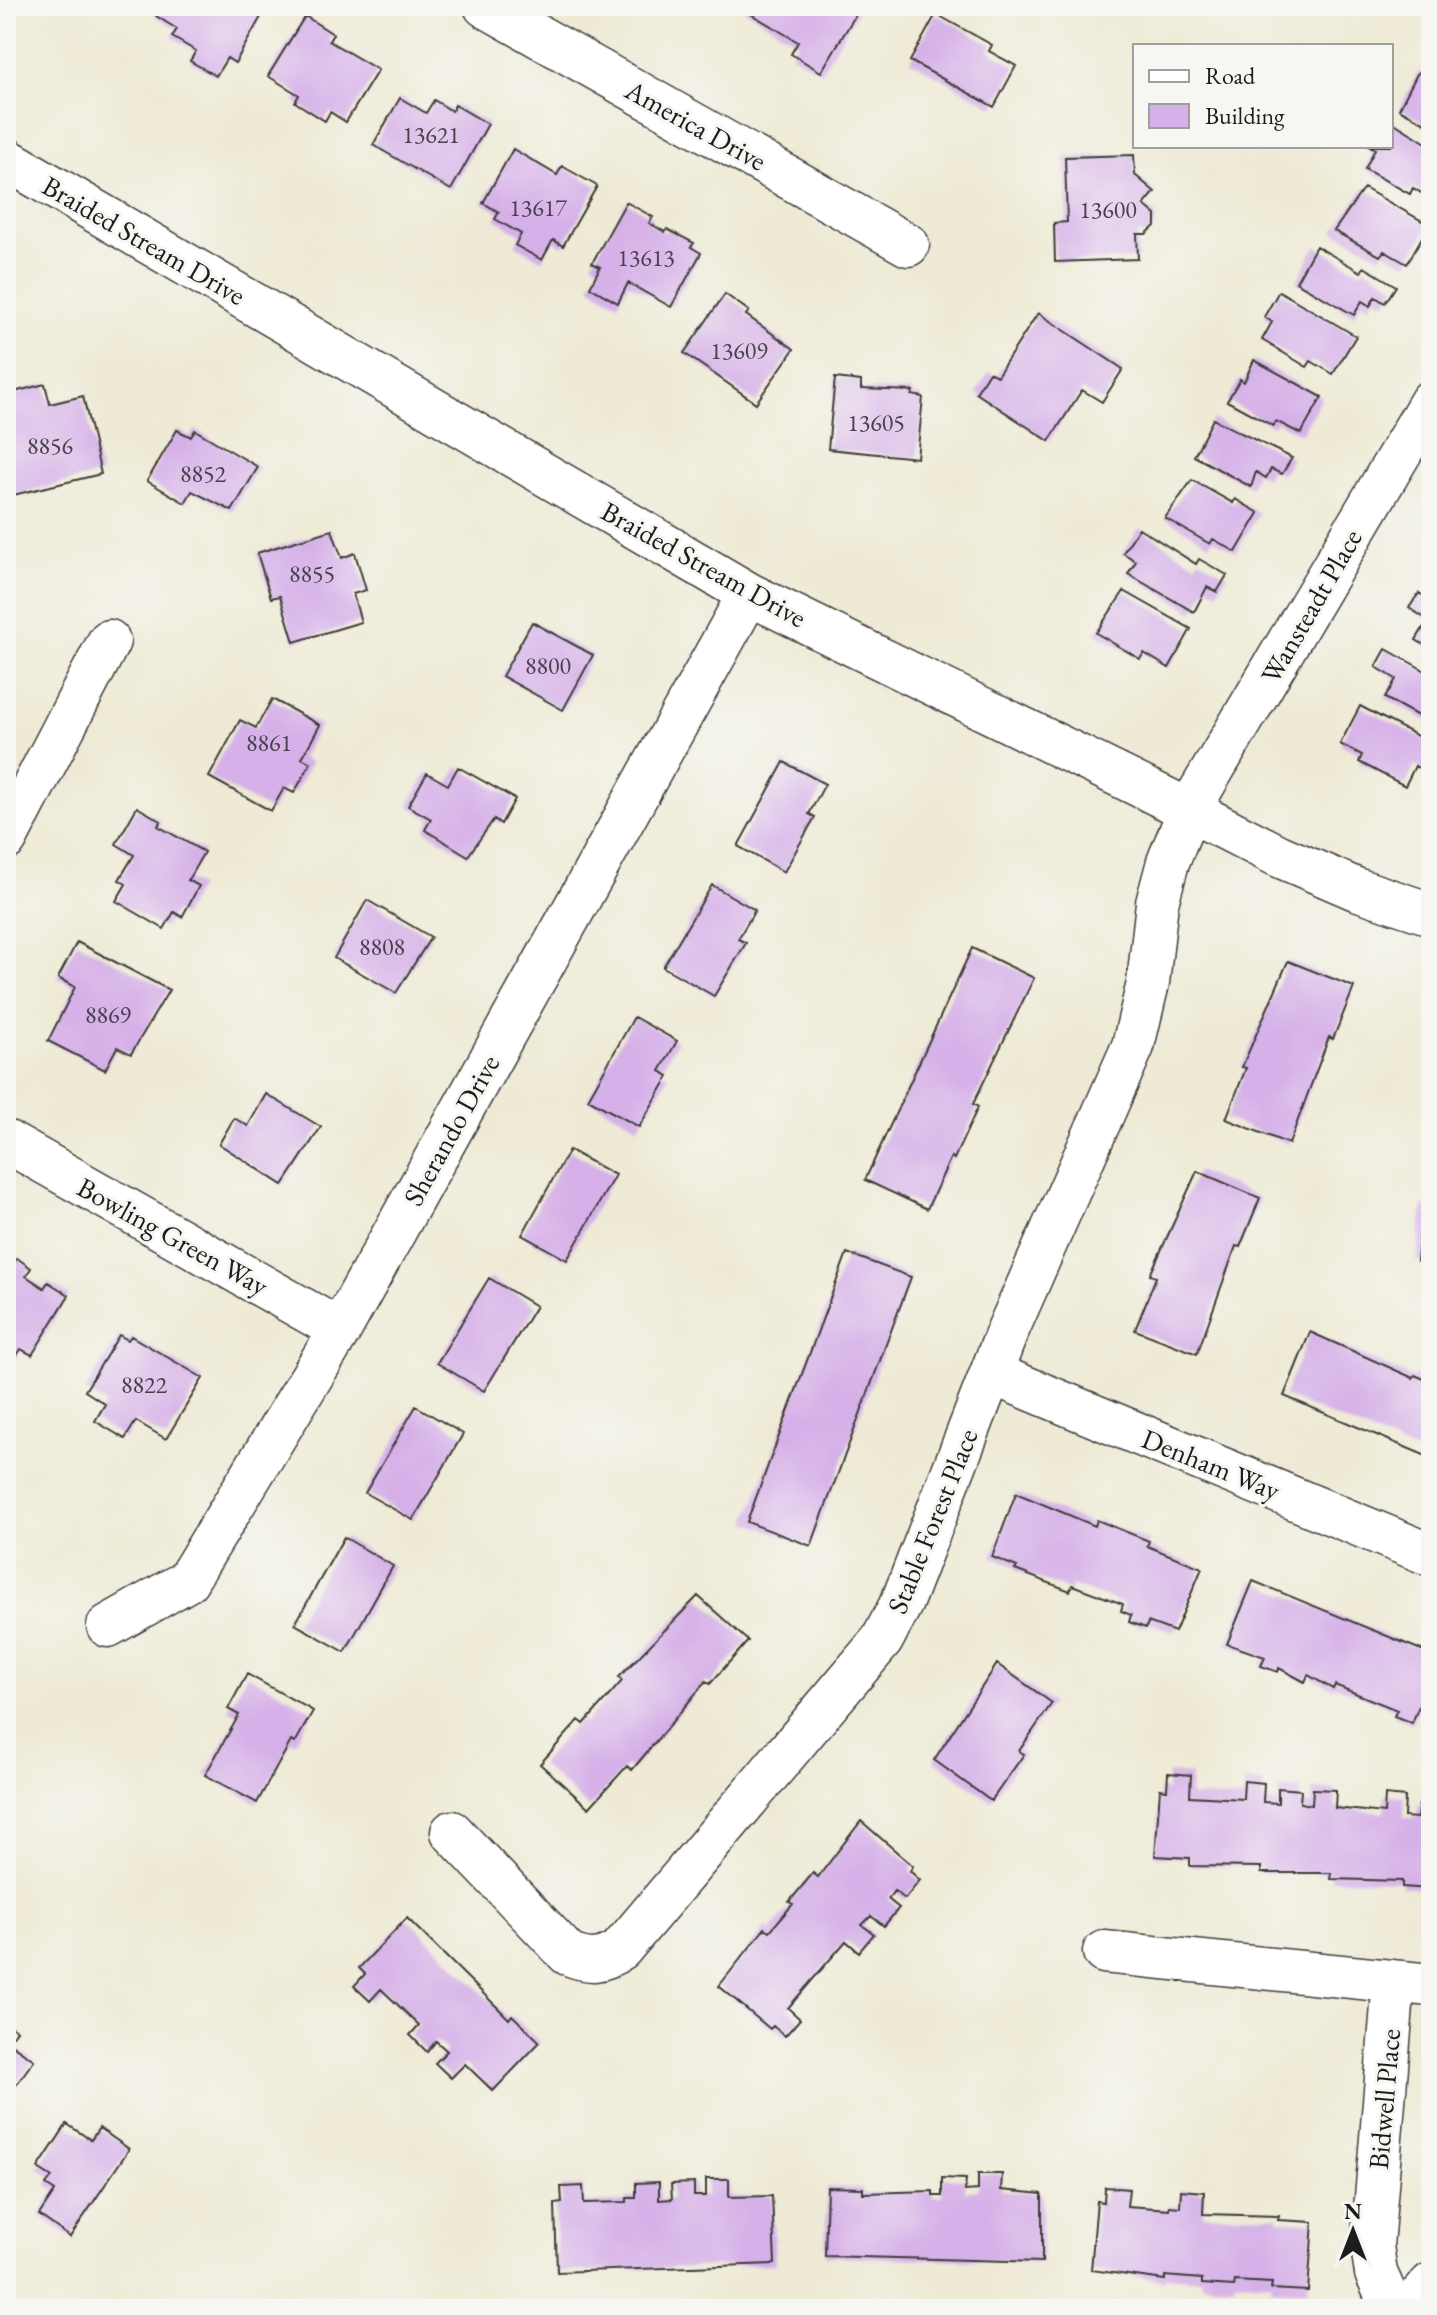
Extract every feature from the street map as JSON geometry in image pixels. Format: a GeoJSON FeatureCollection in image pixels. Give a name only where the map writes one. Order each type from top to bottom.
{"type":"FeatureCollection","features":[{"type":"Feature","properties":{"kind":"street","name":"America Drive"},"geometry":{"type":"LineString","coordinates":[[485,6],[908,245]]}},
{"type":"Feature","properties":{"kind":"street","name":"Braided Stream Drive"},"geometry":{"type":"LineString","coordinates":[[6,159],[749,594],[1279,856],[1356,889],[1431,914]]}},
{"type":"Feature","properties":{"kind":"street","name":"Wansteadt Place"},"geometry":{"type":"LineString","coordinates":[[1189,810],[1431,401]]}},
{"type":"Feature","properties":{"kind":"street","name":"Sherando Drive"},"geometry":{"type":"LineString","coordinates":[[108,1626],[187,1581],[340,1330],[749,594]]}},
{"type":"Feature","properties":{"kind":"street"},"geometry":{"type":"LineString","coordinates":[[6,839],[109,641]]}},
{"type":"Feature","properties":{"kind":"street","name":"Stable Forest Place"},"geometry":{"type":"LineString","coordinates":[[452,1832],[568,1954],[586,1962],[606,1960],[621,1949],[882,1640],[902,1602],[991,1373],[1133,1046],[1148,983],[1157,903],[1168,862],[1189,810]]}},
{"type":"Feature","properties":{"kind":"street","name":"Bowling Green Way"},"geometry":{"type":"LineString","coordinates":[[6,1141],[340,1330]]}},
{"type":"Feature","properties":{"kind":"street","name":"Denham Way"},"geometry":{"type":"LineString","coordinates":[[991,1373],[1431,1555]]}},
{"type":"Feature","properties":{"kind":"street","name":"Bidwell Place"},"geometry":{"type":"LineString","coordinates":[[1104,1952],[1412,1984],[1372,2246],[1376,2273],[1392,2309]]}},
{"type":"Feature","properties":{"kind":"street"},"geometry":{"type":"LineString","coordinates":[[1408,2309],[1431,2284]]}},
{"type":"Feature","properties":{"kind":"building"},"geometry":{"type":"Polygon","coordinates":[[[162,6],[267,6],[235,63],[227,58],[216,76],[190,61],[196,51],[172,37],[177,29],[156,16],[162,6]]]}},
{"type":"Feature","properties":{"kind":"building"},"geometry":{"type":"Polygon","coordinates":[[[742,6],[861,6],[821,72],[791,54],[798,42],[742,6]]]}},
{"type":"Feature","properties":{"kind":"building"},"geometry":{"type":"Polygon","coordinates":[[[936,14],[992,45],[989,51],[1016,66],[994,107],[910,61],[936,14]]]}},
{"type":"Feature","properties":{"kind":"building"},"geometry":{"type":"Polygon","coordinates":[[[305,16],[333,34],[329,41],[378,70],[346,122],[330,112],[325,121],[295,102],[299,95],[268,76],[305,16]]]}},
{"type":"Feature","properties":{"kind":"building"},"geometry":{"type":"Polygon","coordinates":[[[1418,72],[1431,78],[1431,126],[1399,109],[1418,72]]]}},
{"type":"Feature","properties":{"kind":"building"},"geometry":{"type":"Polygon","coordinates":[[[400,98],[426,113],[434,100],[452,111],[455,105],[488,124],[451,190],[373,145],[400,98]]]}},
{"type":"Feature","properties":{"kind":"building"},"geometry":{"type":"Polygon","coordinates":[[[1393,122],[1431,146],[1431,199],[1413,188],[1410,194],[1365,169],[1375,149],[1393,148],[1393,122]]]}},
{"type":"Feature","properties":{"kind":"building"},"geometry":{"type":"Polygon","coordinates":[[[513,149],[557,175],[562,166],[597,186],[563,246],[553,240],[542,260],[515,245],[521,234],[495,219],[499,212],[483,203],[513,149]]]}},
{"type":"Feature","properties":{"kind":"building"},"geometry":{"type":"Polygon","coordinates":[[[1134,155],[1135,175],[1155,192],[1144,205],[1156,215],[1156,225],[1146,234],[1137,234],[1138,259],[1055,262],[1054,223],[1067,222],[1065,157],[1134,155]]]}},
{"type":"Feature","properties":{"kind":"building"},"geometry":{"type":"Polygon","coordinates":[[[1364,188],[1429,225],[1407,264],[1384,251],[1380,256],[1334,231],[1364,188]]]}},
{"type":"Feature","properties":{"kind":"building"},"geometry":{"type":"Polygon","coordinates":[[[626,202],[653,217],[649,223],[694,243],[691,247],[701,253],[671,307],[628,283],[618,303],[590,287],[600,267],[592,263],[626,202]]]}},
{"type":"Feature","properties":{"kind":"building"},"geometry":{"type":"Polygon","coordinates":[[[1316,246],[1361,272],[1364,267],[1396,286],[1385,303],[1375,297],[1370,306],[1362,301],[1354,315],[1296,282],[1316,246]]]}},
{"type":"Feature","properties":{"kind":"building"},"geometry":{"type":"Polygon","coordinates":[[[1279,291],[1356,336],[1333,374],[1311,361],[1307,367],[1262,340],[1272,322],[1264,317],[1279,291]]]}},
{"type":"Feature","properties":{"kind":"building"},"geometry":{"type":"Polygon","coordinates":[[[725,294],[749,311],[746,315],[794,349],[756,403],[684,353],[725,294]]]}},
{"type":"Feature","properties":{"kind":"building"},"geometry":{"type":"Polygon","coordinates":[[[1038,313],[1123,369],[1102,402],[1082,390],[1049,441],[976,393],[989,372],[997,376],[1038,313]]]}},
{"type":"Feature","properties":{"kind":"building"},"geometry":{"type":"Polygon","coordinates":[[[1254,360],[1322,397],[1301,434],[1276,421],[1273,426],[1227,401],[1240,379],[1244,382],[1254,360]]]}},
{"type":"Feature","properties":{"kind":"building"},"geometry":{"type":"Polygon","coordinates":[[[835,378],[861,381],[861,389],[913,391],[912,395],[923,397],[917,458],[828,449],[835,378]]]}},
{"type":"Feature","properties":{"kind":"building"},"geometry":{"type":"Polygon","coordinates":[[[45,384],[50,404],[83,396],[101,474],[9,496],[6,481],[6,418],[10,417],[6,394],[45,384]]]}},
{"type":"Feature","properties":{"kind":"building"},"geometry":{"type":"Polygon","coordinates":[[[1213,419],[1292,458],[1282,474],[1271,469],[1266,478],[1256,472],[1251,487],[1194,456],[1213,419]]]}},
{"type":"Feature","properties":{"kind":"building"},"geometry":{"type":"Polygon","coordinates":[[[177,430],[191,437],[195,430],[258,467],[232,511],[192,491],[185,503],[147,481],[177,430]]]}},
{"type":"Feature","properties":{"kind":"building"},"geometry":{"type":"Polygon","coordinates":[[[1192,480],[1233,503],[1235,499],[1259,513],[1236,552],[1213,539],[1210,544],[1165,518],[1192,480]]]}},
{"type":"Feature","properties":{"kind":"building"},"geometry":{"type":"Polygon","coordinates":[[[1139,528],[1196,564],[1199,559],[1227,575],[1217,592],[1207,587],[1194,612],[1128,574],[1136,561],[1123,553],[1139,528]]]}},
{"type":"Feature","properties":{"kind":"building"},"geometry":{"type":"Polygon","coordinates":[[[332,530],[342,558],[355,553],[366,590],[353,594],[361,622],[294,642],[280,596],[271,598],[257,553],[332,530]]]}},
{"type":"Feature","properties":{"kind":"building"},"geometry":{"type":"Polygon","coordinates":[[[1124,591],[1191,629],[1169,668],[1144,653],[1140,659],[1096,633],[1124,591]]]}},
{"type":"Feature","properties":{"kind":"building"},"geometry":{"type":"Polygon","coordinates":[[[1419,593],[1431,600],[1431,649],[1416,640],[1428,620],[1409,608],[1419,593]]]}},
{"type":"Feature","properties":{"kind":"building"},"geometry":{"type":"Polygon","coordinates":[[[532,622],[593,655],[563,710],[502,676],[532,622]]]}},
{"type":"Feature","properties":{"kind":"building"},"geometry":{"type":"Polygon","coordinates":[[[1386,649],[1431,674],[1431,723],[1385,698],[1396,679],[1376,667],[1386,649]]]}},
{"type":"Feature","properties":{"kind":"building"},"geometry":{"type":"Polygon","coordinates":[[[272,699],[320,725],[302,758],[311,763],[294,793],[284,788],[271,811],[209,777],[240,720],[256,728],[272,699]]]}},
{"type":"Feature","properties":{"kind":"building"},"geometry":{"type":"Polygon","coordinates":[[[1360,706],[1431,743],[1431,758],[1424,771],[1415,766],[1405,786],[1359,762],[1362,755],[1340,744],[1360,706]]]}},
{"type":"Feature","properties":{"kind":"building"},"geometry":{"type":"Polygon","coordinates":[[[784,762],[825,784],[809,814],[815,817],[784,872],[738,846],[784,762]]]}},
{"type":"Feature","properties":{"kind":"building"},"geometry":{"type":"Polygon","coordinates":[[[458,767],[515,799],[501,824],[494,819],[468,856],[425,830],[431,819],[408,806],[427,773],[448,785],[458,767]]]}},
{"type":"Feature","properties":{"kind":"building"},"geometry":{"type":"Polygon","coordinates":[[[137,807],[161,821],[158,826],[204,852],[188,880],[199,886],[182,917],[174,912],[164,929],[116,901],[126,884],[119,880],[134,855],[116,844],[137,807]]]}},
{"type":"Feature","properties":{"kind":"building"},"geometry":{"type":"Polygon","coordinates":[[[712,885],[755,910],[738,939],[746,943],[714,996],[663,967],[712,885]]]}},
{"type":"Feature","properties":{"kind":"building"},"geometry":{"type":"Polygon","coordinates":[[[367,900],[431,937],[396,993],[334,958],[367,900]]]}},
{"type":"Feature","properties":{"kind":"building"},"geometry":{"type":"Polygon","coordinates":[[[77,942],[169,990],[131,1054],[117,1047],[105,1070],[48,1041],[75,987],[58,978],[77,942]]]}},
{"type":"Feature","properties":{"kind":"building"},"geometry":{"type":"Polygon","coordinates":[[[972,948],[1034,978],[973,1104],[978,1107],[954,1159],[951,1157],[927,1209],[865,1180],[972,948]]]}},
{"type":"Feature","properties":{"kind":"building"},"geometry":{"type":"Polygon","coordinates":[[[1288,961],[1354,987],[1333,1039],[1329,1037],[1289,1144],[1226,1119],[1246,1068],[1242,1067],[1288,961]]]}},
{"type":"Feature","properties":{"kind":"building"},"geometry":{"type":"Polygon","coordinates":[[[634,1017],[677,1041],[660,1071],[669,1076],[639,1127],[588,1099],[634,1017]]]}},
{"type":"Feature","properties":{"kind":"building"},"geometry":{"type":"Polygon","coordinates":[[[266,1094],[321,1127],[283,1185],[219,1144],[234,1118],[248,1126],[266,1094]]]}},
{"type":"Feature","properties":{"kind":"building"},"geometry":{"type":"Polygon","coordinates":[[[569,1150],[615,1175],[567,1260],[522,1235],[569,1150]]]}},
{"type":"Feature","properties":{"kind":"building"},"geometry":{"type":"Polygon","coordinates":[[[1197,1171],[1260,1198],[1240,1247],[1236,1246],[1197,1354],[1135,1330],[1156,1277],[1150,1275],[1197,1171]]]}},
{"type":"Feature","properties":{"kind":"building"},"geometry":{"type":"Polygon","coordinates":[[[1423,1206],[1431,1207],[1431,1263],[1417,1261],[1423,1206]]]}},
{"type":"Feature","properties":{"kind":"building"},"geometry":{"type":"Polygon","coordinates":[[[847,1253],[911,1277],[811,1546],[747,1522],[847,1253]]]}},
{"type":"Feature","properties":{"kind":"building"},"geometry":{"type":"Polygon","coordinates":[[[17,1258],[31,1268],[26,1276],[44,1288],[48,1282],[69,1295],[32,1355],[21,1349],[8,1369],[6,1276],[17,1258]]]}},
{"type":"Feature","properties":{"kind":"building"},"geometry":{"type":"Polygon","coordinates":[[[489,1278],[536,1306],[484,1391],[437,1363],[489,1278]]]}},
{"type":"Feature","properties":{"kind":"building"},"geometry":{"type":"Polygon","coordinates":[[[1310,1332],[1413,1378],[1415,1375],[1431,1382],[1431,1458],[1284,1396],[1310,1332]]]}},
{"type":"Feature","properties":{"kind":"building"},"geometry":{"type":"Polygon","coordinates":[[[119,1335],[128,1340],[131,1336],[203,1378],[166,1439],[136,1421],[125,1439],[95,1421],[105,1404],[85,1391],[119,1335]]]}},
{"type":"Feature","properties":{"kind":"building"},"geometry":{"type":"Polygon","coordinates":[[[416,1406],[463,1434],[413,1520],[365,1493],[416,1406]]]}},
{"type":"Feature","properties":{"kind":"building"},"geometry":{"type":"Polygon","coordinates":[[[1016,1493],[1095,1526],[1097,1520],[1149,1541],[1147,1546],[1202,1568],[1175,1632],[1148,1622],[1146,1628],[1129,1622],[1131,1615],[1121,1611],[1123,1604],[1072,1585],[1070,1591],[1015,1570],[1017,1567],[992,1557],[1016,1493]]]}},
{"type":"Feature","properties":{"kind":"building"},"geometry":{"type":"Polygon","coordinates":[[[344,1537],[393,1566],[345,1652],[295,1624],[344,1537]]]}},
{"type":"Feature","properties":{"kind":"building"},"geometry":{"type":"Polygon","coordinates":[[[1253,1581],[1431,1654],[1431,1676],[1412,1723],[1394,1716],[1397,1710],[1335,1685],[1333,1689],[1308,1675],[1305,1682],[1279,1668],[1278,1672],[1261,1666],[1265,1657],[1227,1644],[1253,1581]]]}},
{"type":"Feature","properties":{"kind":"building"},"geometry":{"type":"Polygon","coordinates":[[[698,1596],[748,1641],[710,1684],[706,1681],[632,1770],[627,1766],[589,1808],[540,1764],[579,1720],[584,1724],[622,1681],[619,1677],[698,1596]]]}},
{"type":"Feature","properties":{"kind":"building"},"geometry":{"type":"Polygon","coordinates":[[[997,1664],[1052,1703],[1019,1751],[1024,1754],[991,1801],[934,1760],[997,1664]]]}},
{"type":"Feature","properties":{"kind":"building"},"geometry":{"type":"Polygon","coordinates":[[[247,1674],[313,1711],[295,1743],[291,1741],[257,1803],[205,1775],[239,1715],[228,1709],[247,1674]]]}},
{"type":"Feature","properties":{"kind":"building"},"geometry":{"type":"Polygon","coordinates":[[[1168,1773],[1191,1775],[1190,1796],[1243,1799],[1244,1781],[1264,1783],[1263,1802],[1278,1803],[1278,1788],[1301,1790],[1300,1803],[1312,1805],[1313,1789],[1336,1790],[1335,1808],[1384,1813],[1385,1795],[1405,1797],[1404,1817],[1417,1818],[1419,1804],[1431,1805],[1431,1889],[1402,1887],[1402,1881],[1331,1879],[1332,1873],[1261,1873],[1261,1867],[1190,1866],[1190,1858],[1155,1856],[1160,1789],[1167,1790],[1168,1773]]]}},
{"type":"Feature","properties":{"kind":"building"},"geometry":{"type":"Polygon","coordinates":[[[861,1821],[913,1866],[910,1871],[920,1880],[905,1899],[894,1891],[888,1899],[899,1908],[884,1926],[871,1916],[862,1925],[874,1934],[859,1952],[846,1941],[788,2008],[800,2019],[785,2036],[773,2026],[770,2029],[719,1986],[765,1928],[770,1931],[793,1904],[789,1902],[813,1873],[818,1877],[861,1821]]]}},
{"type":"Feature","properties":{"kind":"building"},"geometry":{"type":"Polygon","coordinates":[[[407,1918],[509,2019],[512,2015],[540,2042],[493,2091],[465,2064],[451,2078],[435,2063],[447,2051],[436,2041],[427,2052],[410,2035],[419,2025],[381,1989],[370,2001],[354,1986],[365,1974],[359,1968],[407,1918]]]}},
{"type":"Feature","properties":{"kind":"building"},"geometry":{"type":"Polygon","coordinates":[[[6,2023],[17,2030],[8,2042],[34,2060],[6,2099],[6,2023]]]}},
{"type":"Feature","properties":{"kind":"building"},"geometry":{"type":"Polygon","coordinates":[[[67,2124],[91,2140],[99,2128],[129,2149],[70,2237],[39,2215],[55,2191],[46,2185],[52,2177],[38,2168],[67,2124]]]}},
{"type":"Feature","properties":{"kind":"building"},"geometry":{"type":"Polygon","coordinates":[[[978,2174],[1002,2174],[1001,2190],[1042,2194],[1042,2262],[825,2256],[827,2187],[863,2188],[863,2193],[933,2191],[933,2196],[942,2196],[942,2178],[966,2179],[965,2191],[978,2190],[978,2174]]]}},
{"type":"Feature","properties":{"kind":"building"},"geometry":{"type":"Polygon","coordinates":[[[706,2179],[729,2179],[729,2197],[772,2196],[775,2264],[557,2272],[555,2204],[562,2203],[561,2187],[583,2186],[584,2203],[627,2202],[627,2198],[636,2198],[636,2183],[659,2182],[659,2200],[672,2199],[671,2184],[694,2183],[694,2196],[706,2196],[706,2179]]]}},
{"type":"Feature","properties":{"kind":"building"},"geometry":{"type":"Polygon","coordinates":[[[1105,2187],[1129,2189],[1127,2206],[1180,2207],[1181,2190],[1204,2192],[1203,2214],[1279,2216],[1278,2220],[1313,2222],[1308,2291],[1271,2289],[1272,2283],[1235,2281],[1234,2286],[1202,2284],[1202,2279],[1165,2276],[1165,2280],[1091,2270],[1097,2201],[1104,2202],[1105,2187]]]}}]}
